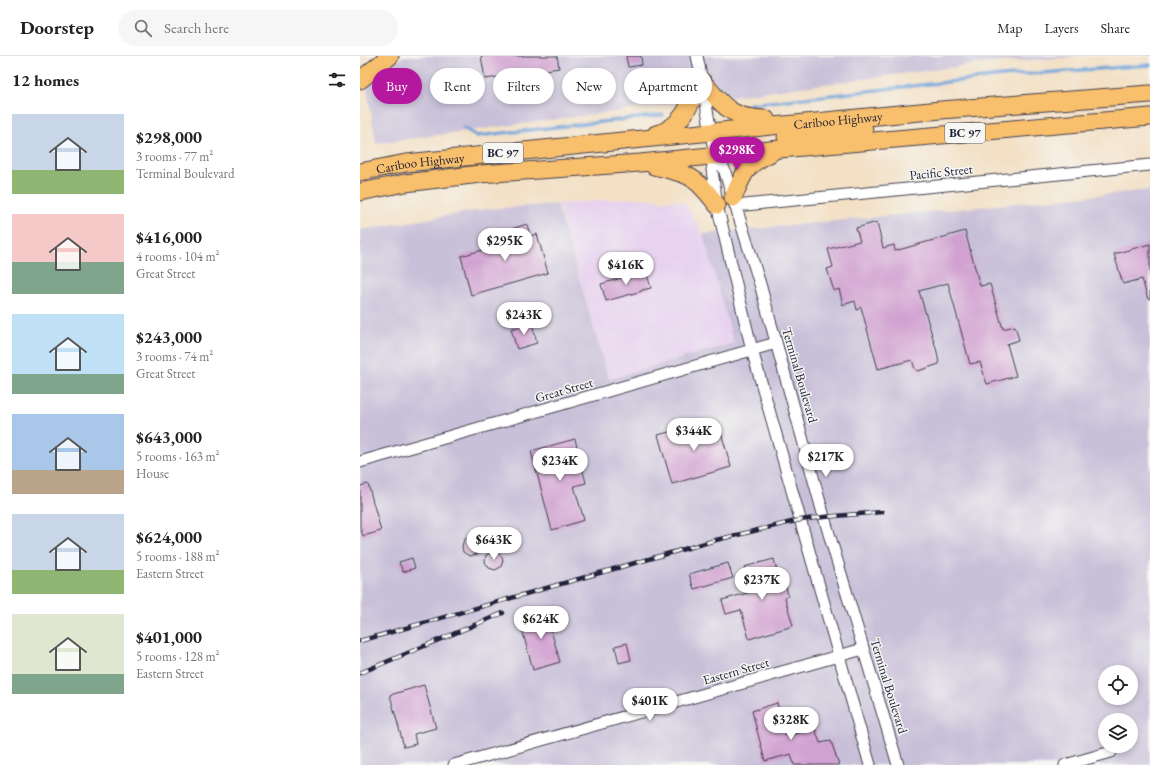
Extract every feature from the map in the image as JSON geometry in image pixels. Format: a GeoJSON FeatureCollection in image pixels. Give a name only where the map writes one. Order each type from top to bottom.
{"type":"FeatureCollection","features":[{"type":"Feature","properties":{"kind":"highway"},"geometry":{"type":"LineString","coordinates":[[360,80],[390,56]]}},
{"type":"Feature","properties":{"kind":"highway"},"geometry":{"type":"LineString","coordinates":[[712,93],[723,106],[731,112],[754,119],[846,119]]}},
{"type":"Feature","properties":{"kind":"highway","name":"Cariboo Highway"},"geometry":{"type":"LineString","coordinates":[[360,172],[406,163],[646,138],[941,110],[1150,94]]}},
{"type":"Feature","properties":{"kind":"highway"},"geometry":{"type":"LineString","coordinates":[[646,138],[668,130],[677,123],[689,104]]}},
{"type":"Feature","properties":{"kind":"highway"},"geometry":{"type":"LineString","coordinates":[[715,156],[722,148],[730,144],[880,127],[908,121],[941,110]]}},
{"type":"Feature","properties":{"kind":"highway","name":"Cariboo Highway"},"geometry":{"type":"LineString","coordinates":[[360,192],[406,183],[480,174],[640,163],[780,149],[1150,117]]}},
{"type":"Feature","properties":{"kind":"highway"},"geometry":{"type":"LineString","coordinates":[[480,174],[490,167],[696,146],[704,141],[711,132]]}},
{"type":"Feature","properties":{"kind":"highway"},"geometry":{"type":"LineString","coordinates":[[640,163],[675,171],[688,176],[728,203],[744,173],[751,165],[757,160],[780,149]]}},
{"type":"Feature","properties":{"kind":"street","name":"Terminal Boulevard"},"geometry":{"type":"LineString","coordinates":[[697,56],[699,68]]}},
{"type":"Feature","properties":{"kind":"street","name":"Terminal Boulevard"},"geometry":{"type":"LineString","coordinates":[[706,104],[715,156],[712,170],[728,203],[760,284],[824,517],[898,765]]}},
{"type":"Feature","properties":{"kind":"street","name":"Terminal Boulevard"},"geometry":{"type":"LineString","coordinates":[[715,156],[724,169],[728,203],[752,350],[870,765]]}},
{"type":"Feature","properties":{"kind":"street","name":"Pacific Street"},"geometry":{"type":"LineString","coordinates":[[728,203],[1150,165]]}},
{"type":"Feature","properties":{"kind":"street","name":"Great Street"},"geometry":{"type":"LineString","coordinates":[[360,462],[776,343]]}},
{"type":"Feature","properties":{"kind":"street","name":"Eastern Street"},"geometry":{"type":"LineString","coordinates":[[454,765],[863,649]]}},
{"type":"Feature","properties":{"kind":"street"},"geometry":{"type":"LineString","coordinates":[[1065,765],[1108,753]]}},
{"type":"Feature","properties":{"kind":"shaded area"},"geometry":{"type":"Polygon","coordinates":[[[404,56],[1087,56],[977,64],[712,99],[712,68],[624,68],[624,104],[673,104],[376,143],[366,83],[372,79],[372,104],[422,104],[422,68],[387,68],[404,56]]]}},
{"type":"Feature","properties":{"kind":"shaded area"},"geometry":{"type":"Polygon","coordinates":[[[1150,190],[1150,765],[360,765],[360,230],[487,209],[557,204],[609,379],[734,343],[703,234],[1150,190]]]}},
{"type":"Feature","properties":{"kind":"shaded area"},"geometry":{"type":"Polygon","coordinates":[[[636,198],[684,202],[703,234],[734,343],[609,379],[558,204],[636,198]]]}},
{"type":"Feature","properties":{"kind":"building"},"geometry":{"type":"Polygon","coordinates":[[[481,56],[557,56],[559,68],[493,68],[493,78],[485,79],[485,68],[483,68],[481,56]]]}},
{"type":"Feature","properties":{"kind":"building"},"geometry":{"type":"Polygon","coordinates":[[[626,56],[641,56],[642,65],[628,67],[626,56]]]}},
{"type":"Feature","properties":{"kind":"building"},"geometry":{"type":"Polygon","coordinates":[[[877,222],[883,248],[894,245],[895,251],[965,231],[980,286],[990,284],[1003,329],[1015,326],[1019,340],[1007,344],[1016,376],[987,384],[980,362],[970,364],[948,283],[919,291],[937,352],[939,364],[918,371],[915,369],[912,360],[878,369],[861,307],[857,310],[855,301],[843,305],[839,289],[834,291],[827,269],[833,267],[828,249],[860,241],[856,228],[877,222]]]}},
{"type":"Feature","properties":{"kind":"building"},"geometry":{"type":"Polygon","coordinates":[[[527,224],[530,236],[537,234],[548,273],[471,295],[461,256],[508,243],[505,231],[527,224]]]}},
{"type":"Feature","properties":{"kind":"building"},"geometry":{"type":"Polygon","coordinates":[[[1150,244],[1150,299],[1148,299],[1142,279],[1123,284],[1114,254],[1150,244]]]}},
{"type":"Feature","properties":{"kind":"building"},"geometry":{"type":"Polygon","coordinates":[[[646,271],[651,288],[606,301],[601,284],[646,271]]]}},
{"type":"Feature","properties":{"kind":"building"},"geometry":{"type":"Polygon","coordinates":[[[532,323],[537,343],[517,349],[511,329],[532,323]]]}},
{"type":"Feature","properties":{"kind":"building"},"geometry":{"type":"Polygon","coordinates":[[[718,422],[731,467],[672,484],[658,435],[687,427],[688,430],[718,422]]]}},
{"type":"Feature","properties":{"kind":"building"},"geometry":{"type":"Polygon","coordinates":[[[575,439],[586,483],[574,486],[584,520],[552,530],[531,451],[575,439]]]}},
{"type":"Feature","properties":{"kind":"building"},"geometry":{"type":"Polygon","coordinates":[[[368,484],[381,531],[363,536],[360,527],[360,486],[368,484]]]}},
{"type":"Feature","properties":{"kind":"building"},"geometry":{"type":"Polygon","coordinates":[[[472,537],[479,541],[481,553],[470,556],[463,552],[462,546],[464,540],[472,537]]]}},
{"type":"Feature","properties":{"kind":"building"},"geometry":{"type":"Polygon","coordinates":[[[493,552],[500,554],[503,560],[501,567],[495,570],[489,568],[485,562],[486,555],[493,552]]]}},
{"type":"Feature","properties":{"kind":"building"},"geometry":{"type":"Polygon","coordinates":[[[412,558],[415,568],[403,572],[399,562],[412,558]]]}},
{"type":"Feature","properties":{"kind":"building"},"geometry":{"type":"Polygon","coordinates":[[[774,559],[781,588],[786,587],[788,596],[785,598],[793,626],[749,639],[741,610],[726,614],[722,600],[751,592],[744,567],[774,559]]]}},
{"type":"Feature","properties":{"kind":"building"},"geometry":{"type":"Polygon","coordinates":[[[728,563],[733,578],[694,589],[689,574],[728,563]]]}},
{"type":"Feature","properties":{"kind":"building"},"geometry":{"type":"Polygon","coordinates":[[[555,611],[560,628],[551,630],[560,662],[533,670],[520,622],[555,611]]]}},
{"type":"Feature","properties":{"kind":"building"},"geometry":{"type":"Polygon","coordinates":[[[627,643],[631,660],[619,663],[615,646],[627,643]]]}},
{"type":"Feature","properties":{"kind":"building"},"geometry":{"type":"Polygon","coordinates":[[[424,685],[436,728],[414,734],[416,744],[404,747],[390,695],[424,685]]]}},
{"type":"Feature","properties":{"kind":"building"},"geometry":{"type":"Polygon","coordinates":[[[777,703],[786,736],[815,729],[820,743],[831,741],[839,765],[794,765],[791,754],[765,761],[752,711],[777,703]]]}},
{"type":"Feature","properties":{"kind":"waterway"},"geometry":{"type":"LineString","coordinates":[[750,104],[1002,76],[1150,65]]}},
{"type":"Feature","properties":{"kind":"waterway"},"geometry":{"type":"LineString","coordinates":[[464,128],[477,136],[663,115]]}},
{"type":"Feature","properties":{"kind":"railway"},"geometry":{"type":"LineString","coordinates":[[360,641],[716,540],[800,520],[882,512]]}},
{"type":"Feature","properties":{"kind":"railway"},"geometry":{"type":"LineString","coordinates":[[360,673],[503,613]]}}]}
